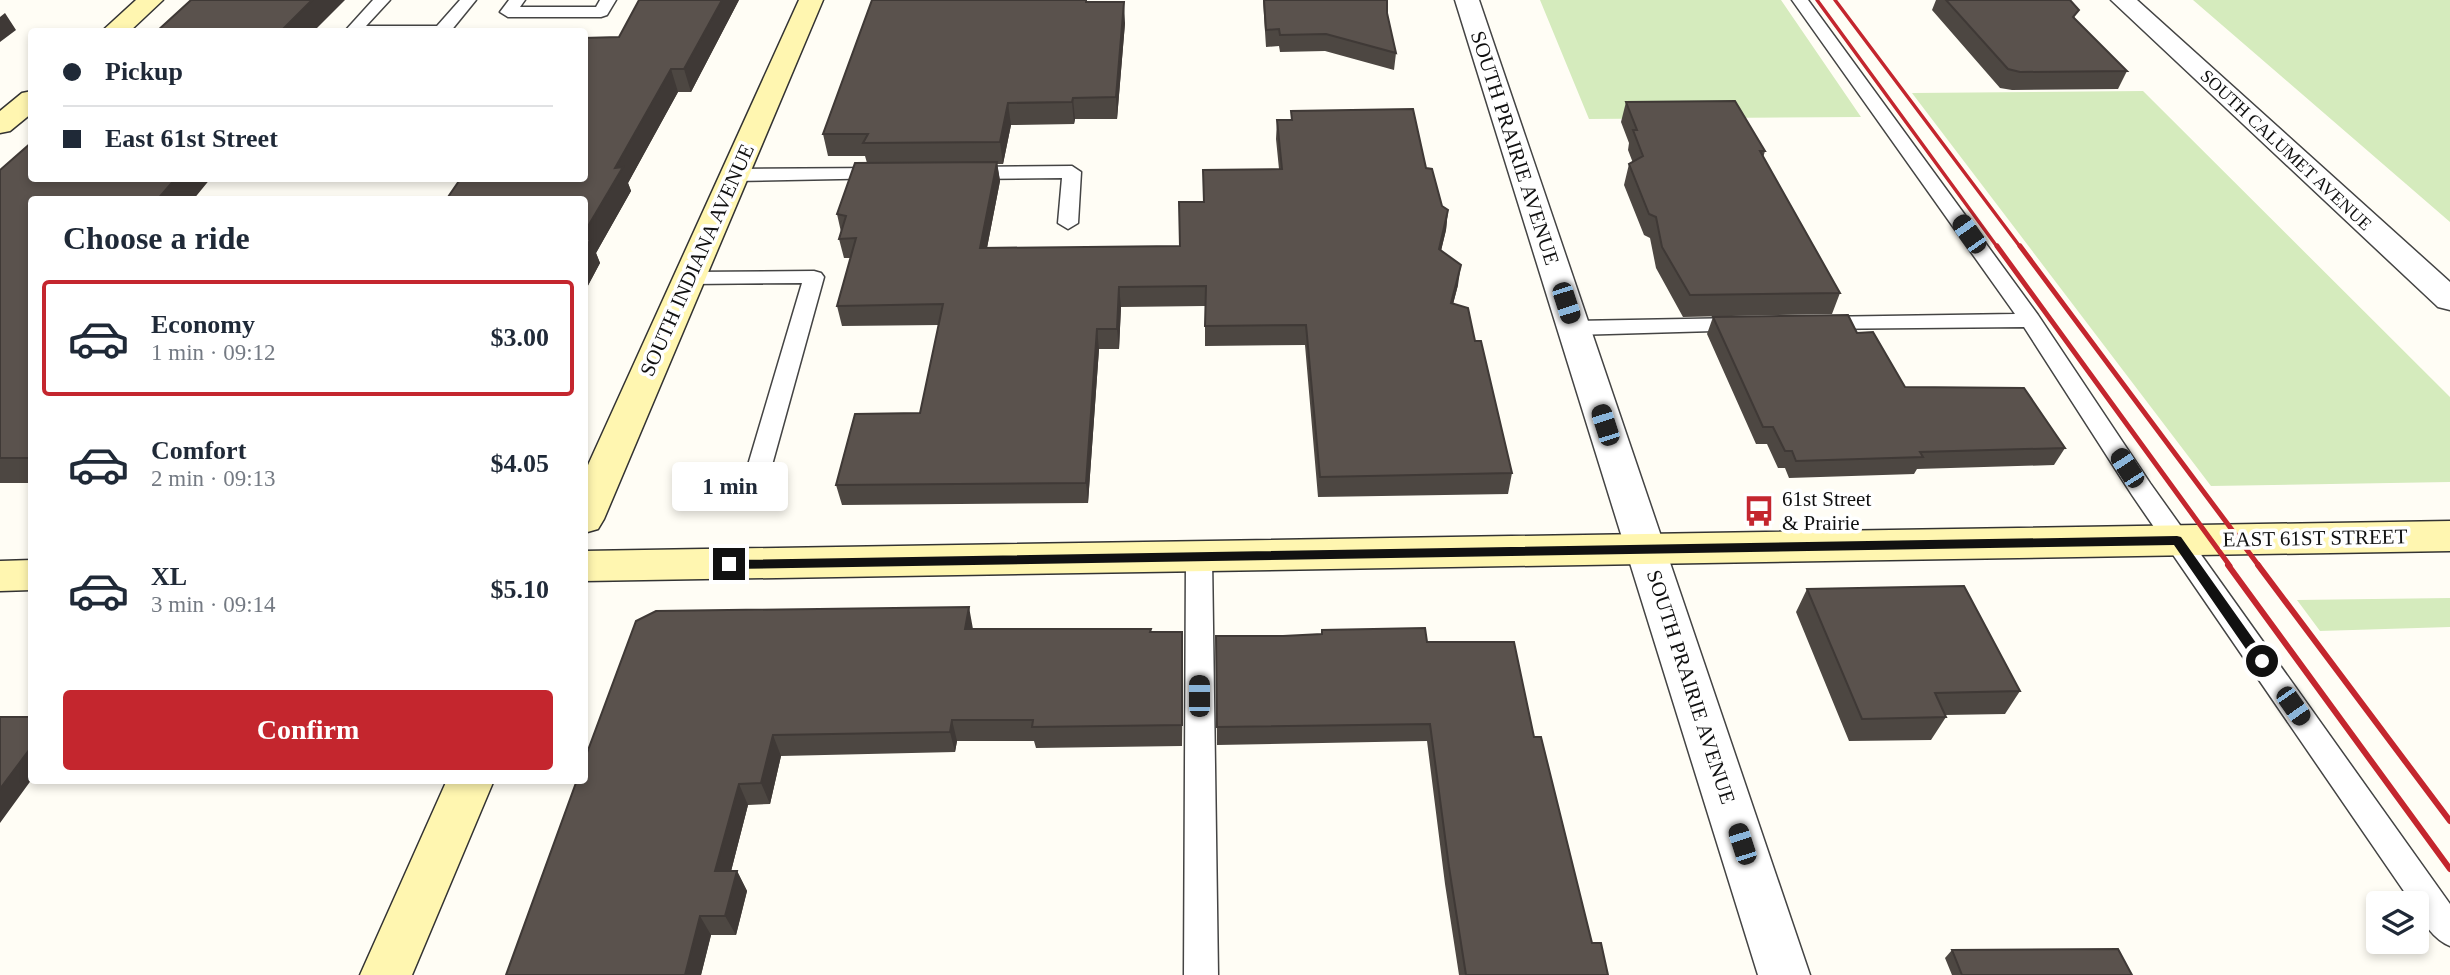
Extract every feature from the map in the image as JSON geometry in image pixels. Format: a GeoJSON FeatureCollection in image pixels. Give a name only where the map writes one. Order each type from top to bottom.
{"type":"FeatureCollection","features":[{"type":"Feature","properties":{"kind":"street"},"geometry":{"type":"LineString","coordinates":[[118,28],[150,0]]}},
{"type":"Feature","properties":{"kind":"street","name":"SOUTH INDIANA AVENUE"},"geometry":{"type":"LineString","coordinates":[[588,510],[811,0]]}},
{"type":"Feature","properties":{"kind":"street","name":"SOUTH PRAIRIE AVENUE"},"geometry":{"type":"LineString","coordinates":[[1467,0],[1784,975]]}},
{"type":"Feature","properties":{"kind":"street","name":"SOUTH CALUMET AVENUE"},"geometry":{"type":"LineString","coordinates":[[2123,0],[2450,300]]}},
{"type":"Feature","properties":{"kind":"street"},"geometry":{"type":"LineString","coordinates":[[0,125],[28,102]]}},
{"type":"Feature","properties":{"kind":"street","name":"EAST 61ST STREET"},"geometry":{"type":"LineString","coordinates":[[588,566],[2450,536]]}},
{"type":"Feature","properties":{"kind":"street"},"geometry":{"type":"LineString","coordinates":[[0,576],[28,575]]}},
{"type":"Feature","properties":{"kind":"street"},"geometry":{"type":"LineString","coordinates":[[386,975],[469,784]]}},
{"type":"Feature","properties":{"kind":"lane"},"geometry":{"type":"LineString","coordinates":[[355,28],[382,0]]}},
{"type":"Feature","properties":{"kind":"lane"},"geometry":{"type":"LineString","coordinates":[[445,28],[468,0]]}},
{"type":"Feature","properties":{"kind":"lane"},"geometry":{"type":"LineString","coordinates":[[517,0],[508,12],[601,12],[608,0]]}},
{"type":"Feature","properties":{"kind":"lane"},"geometry":{"type":"LineString","coordinates":[[1800,0],[2030,320],[2177,540],[2450,931]]}},
{"type":"Feature","properties":{"kind":"lane"},"geometry":{"type":"LineString","coordinates":[[946,173],[1072,172],[1068,223]]}},
{"type":"Feature","properties":{"kind":"lane"},"geometry":{"type":"LineString","coordinates":[[734,175],[904,174]]}},
{"type":"Feature","properties":{"kind":"lane"},"geometry":{"type":"LineString","coordinates":[[690,278],[814,277],[760,465]]}},
{"type":"Feature","properties":{"kind":"lane"},"geometry":{"type":"LineString","coordinates":[[1800,324],[2030,320]]}},
{"type":"Feature","properties":{"kind":"lane"},"geometry":{"type":"LineString","coordinates":[[1574,328],[1760,325]]}},
{"type":"Feature","properties":{"kind":"lane"},"geometry":{"type":"LineString","coordinates":[[1199,557],[1201,975]]}},
{"type":"Feature","properties":{"kind":"green space"},"geometry":{"type":"Polygon","coordinates":[[[1540,0],[1781,0],[1861,117],[1589,119],[1540,0]]]}},
{"type":"Feature","properties":{"kind":"green space"},"geometry":{"type":"Polygon","coordinates":[[[2193,0],[2450,0],[2450,222],[2193,0]]]}},
{"type":"Feature","properties":{"kind":"green space"},"geometry":{"type":"Polygon","coordinates":[[[2143,91],[2450,397],[2450,482],[2211,486],[1912,93],[2143,91]]]}},
{"type":"Feature","properties":{"kind":"green space"},"geometry":{"type":"Polygon","coordinates":[[[2450,598],[2450,627],[2320,631],[2297,600],[2450,598]]]}},
{"type":"Feature","properties":{"kind":"building"},"geometry":{"type":"Polygon","coordinates":[[[191,0],[312,0],[284,28],[160,28],[191,0]]]}},
{"type":"Feature","properties":{"kind":"building"},"geometry":{"type":"Polygon","coordinates":[[[639,0],[722,0],[684,69],[671,69],[615,168],[623,167],[588,226],[588,196],[449,196],[458,182],[588,182],[588,38],[619,37],[639,0]]]}},
{"type":"Feature","properties":{"kind":"building"},"geometry":{"type":"Polygon","coordinates":[[[872,0],[1124,2],[1116,97],[1073,98],[1072,102],[1008,103],[1000,142],[863,143],[868,134],[823,134],[872,0]]]}},
{"type":"Feature","properties":{"kind":"building"},"geometry":{"type":"Polygon","coordinates":[[[1264,0],[1387,0],[1387,13],[1396,53],[1326,34],[1280,35],[1279,29],[1266,30],[1264,0]]]}},
{"type":"Feature","properties":{"kind":"building"},"geometry":{"type":"Polygon","coordinates":[[[1946,0],[2070,0],[2079,10],[2073,17],[2127,71],[2020,72],[2008,69],[1946,0]]]}},
{"type":"Feature","properties":{"kind":"building"},"geometry":{"type":"Polygon","coordinates":[[[1735,101],[1765,151],[1760,151],[1840,293],[1690,295],[1662,247],[1656,217],[1649,214],[1629,164],[1643,156],[1626,102],[1735,101]]]}},
{"type":"Feature","properties":{"kind":"building"},"geometry":{"type":"Polygon","coordinates":[[[1413,109],[1426,168],[1432,169],[1442,206],[1448,210],[1439,249],[1461,265],[1451,303],[1468,308],[1475,341],[1481,341],[1512,473],[1320,477],[1306,325],[1205,326],[1206,286],[1119,287],[1117,329],[1097,329],[1086,483],[836,485],[855,414],[920,413],[943,304],[837,306],[856,238],[839,239],[846,216],[837,214],[855,163],[997,162],[980,248],[1180,246],[1179,202],[1204,202],[1203,170],[1282,169],[1277,120],[1292,120],[1291,111],[1413,109]]]}},
{"type":"Feature","properties":{"kind":"building"},"geometry":{"type":"Polygon","coordinates":[[[28,146],[28,182],[173,182],[160,196],[28,196],[28,458],[0,458],[0,170],[28,146]]]}},
{"type":"Feature","properties":{"kind":"building"},"geometry":{"type":"Polygon","coordinates":[[[1848,315],[1857,333],[1873,332],[1905,387],[2024,388],[2065,448],[1920,452],[1923,457],[1796,461],[1792,451],[1785,451],[1773,427],[1763,427],[1713,317],[1848,315]]]}},
{"type":"Feature","properties":{"kind":"building"},"geometry":{"type":"Polygon","coordinates":[[[1964,586],[2020,691],[1935,693],[1946,717],[1862,719],[1807,589],[1964,586]]]}},
{"type":"Feature","properties":{"kind":"building"},"geometry":{"type":"Polygon","coordinates":[[[969,607],[965,629],[1151,629],[1150,632],[1182,632],[1182,725],[1032,727],[1033,720],[952,720],[950,732],[773,735],[761,783],[739,784],[715,871],[737,871],[725,916],[700,916],[685,975],[506,975],[576,784],[588,784],[588,750],[636,621],[656,611],[969,607]]]}},
{"type":"Feature","properties":{"kind":"building"},"geometry":{"type":"Polygon","coordinates":[[[1425,628],[1427,642],[1514,642],[1534,737],[1541,737],[1592,943],[1601,943],[1608,975],[1466,975],[1430,724],[1217,727],[1216,636],[1283,636],[1322,634],[1322,630],[1425,628]]]}},
{"type":"Feature","properties":{"kind":"building"},"geometry":{"type":"Polygon","coordinates":[[[0,717],[28,717],[28,751],[0,789],[0,717]]]}},
{"type":"Feature","properties":{"kind":"building"},"geometry":{"type":"Polygon","coordinates":[[[2118,949],[2132,975],[1962,975],[1952,950],[2118,949]]]}},
{"type":"Feature","properties":{"kind":"railway"},"geometry":{"type":"LineString","coordinates":[[1817,0],[1998,248]]}},
{"type":"Feature","properties":{"kind":"railway"},"geometry":{"type":"LineString","coordinates":[[1835,0],[2021,248]]}},
{"type":"Feature","properties":{"kind":"railway"},"geometry":{"type":"LineString","coordinates":[[1997,246],[2230,566]]}},
{"type":"Feature","properties":{"kind":"railway"},"geometry":{"type":"LineString","coordinates":[[2020,246],[2259,566]]}},
{"type":"Feature","properties":{"kind":"railway"},"geometry":{"type":"LineString","coordinates":[[2228,565],[2450,869]]}},
{"type":"Feature","properties":{"kind":"railway"},"geometry":{"type":"LineString","coordinates":[[2258,565],[2450,821]]}},
{"type":"Feature","properties":{"kind":"place","name":"61st Street & Prairie"},"geometry":{"type":"Point","coordinates":[1759,511]}},
{"type":"Feature","properties":{"kind":"route"},"geometry":{"type":"LineString","coordinates":[[729,564],[2177,540],[2262,661]]}}]}
